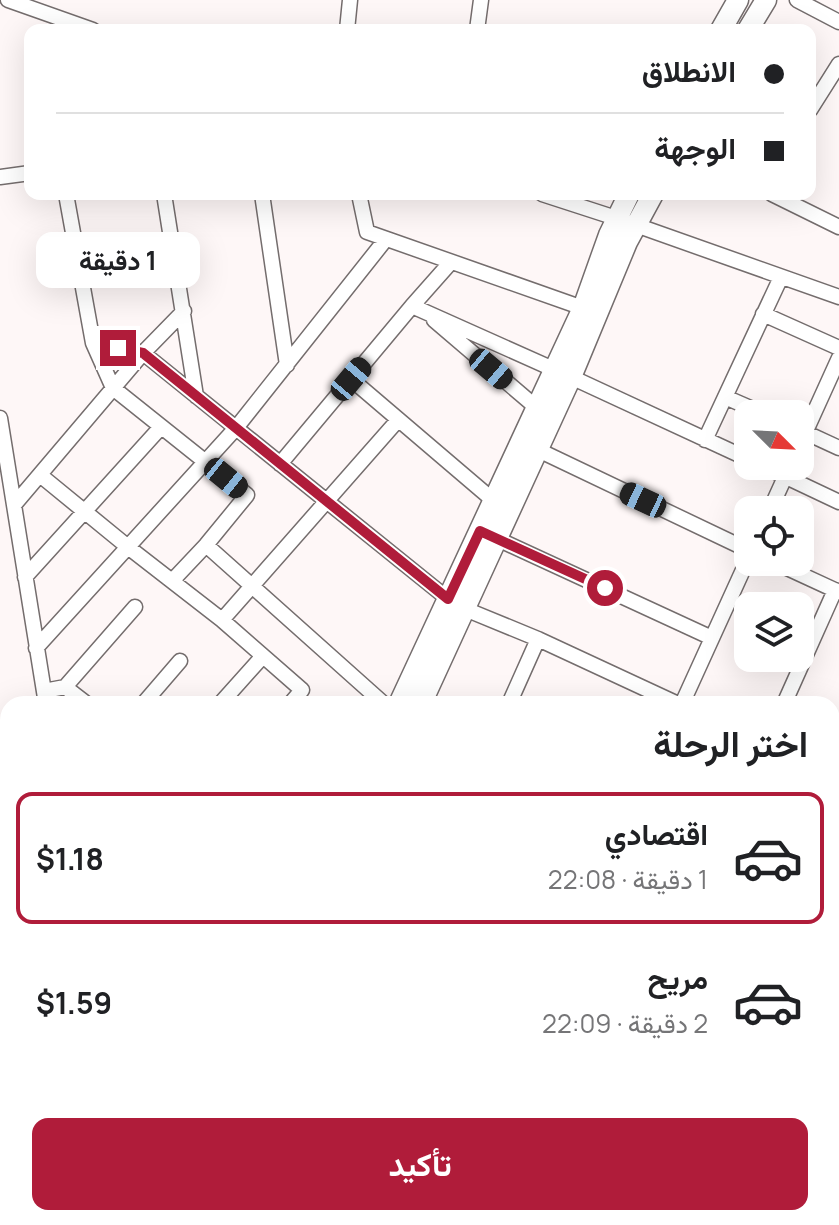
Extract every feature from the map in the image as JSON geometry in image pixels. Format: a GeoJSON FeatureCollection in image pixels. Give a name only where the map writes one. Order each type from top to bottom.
{"type":"FeatureCollection","features":[{"type":"Feature","properties":{"kind":"street"},"geometry":{"type":"LineString","coordinates":[[8,0],[76,24]]}},
{"type":"Feature","properties":{"kind":"street"},"geometry":{"type":"LineString","coordinates":[[348,24],[350,0]]}},
{"type":"Feature","properties":{"kind":"street"},"geometry":{"type":"LineString","coordinates":[[478,24],[481,0]]}},
{"type":"Feature","properties":{"kind":"street"},"geometry":{"type":"LineString","coordinates":[[724,24],[738,0]]}},
{"type":"Feature","properties":{"kind":"street"},"geometry":{"type":"LineString","coordinates":[[752,24],[766,0]]}},
{"type":"Feature","properties":{"kind":"street"},"geometry":{"type":"LineString","coordinates":[[797,0],[839,22]]}},
{"type":"Feature","properties":{"kind":"street"},"geometry":{"type":"LineString","coordinates":[[40,11],[41,24]]}},
{"type":"Feature","properties":{"kind":"street"},"geometry":{"type":"LineString","coordinates":[[816,100],[839,64]]}},
{"type":"Feature","properties":{"kind":"street"},"geometry":{"type":"LineString","coordinates":[[0,177],[24,174]]}},
{"type":"Feature","properties":{"kind":"street"},"geometry":{"type":"LineString","coordinates":[[67,200],[93,343],[113,388],[247,495],[172,581]]}},
{"type":"Feature","properties":{"kind":"street"},"geometry":{"type":"LineString","coordinates":[[165,200],[196,396]]}},
{"type":"Feature","properties":{"kind":"street"},"geometry":{"type":"LineString","coordinates":[[263,200],[287,365]]}},
{"type":"Feature","properties":{"kind":"street"},"geometry":{"type":"LineString","coordinates":[[360,200],[367,232],[583,308]]}},
{"type":"Feature","properties":{"kind":"street"},"geometry":{"type":"LineString","coordinates":[[560,200],[839,297]]}},
{"type":"Feature","properties":{"kind":"street"},"geometry":{"type":"LineString","coordinates":[[489,534],[494,501],[529,446],[537,408],[563,373],[583,308],[616,218],[626,200]]}},
{"type":"Feature","properties":{"kind":"street"},"geometry":{"type":"LineString","coordinates":[[424,696],[457,604],[563,373],[650,200]]}},
{"type":"Feature","properties":{"kind":"street"},"geometry":{"type":"LineString","coordinates":[[784,200],[839,227]]}},
{"type":"Feature","properties":{"kind":"street"},"geometry":{"type":"LineString","coordinates":[[36,648],[236,428],[386,239]]}},
{"type":"Feature","properties":{"kind":"street"},"geometry":{"type":"LineString","coordinates":[[280,464],[416,308],[451,262]]}},
{"type":"Feature","properties":{"kind":"street"},"geometry":{"type":"LineString","coordinates":[[705,440],[781,277]]}},
{"type":"Feature","properties":{"kind":"street"},"geometry":{"type":"LineString","coordinates":[[416,308],[734,453]]}},
{"type":"Feature","properties":{"kind":"street"},"geometry":{"type":"LineString","coordinates":[[416,308],[537,408]]}},
{"type":"Feature","properties":{"kind":"street"},"geometry":{"type":"LineString","coordinates":[[14,505],[143,353],[184,311]]}},
{"type":"Feature","properties":{"kind":"street"},"geometry":{"type":"LineString","coordinates":[[763,314],[839,348]]}},
{"type":"Feature","properties":{"kind":"street"},"geometry":{"type":"LineString","coordinates":[[93,343],[143,353],[457,604],[663,696]]}},
{"type":"Feature","properties":{"kind":"street"},"geometry":{"type":"LineString","coordinates":[[814,411],[839,358]]}},
{"type":"Feature","properties":{"kind":"street"},"geometry":{"type":"LineString","coordinates":[[351,379],[494,501]]}},
{"type":"Feature","properties":{"kind":"street"},"geometry":{"type":"LineString","coordinates":[[725,397],[734,401]]}},
{"type":"Feature","properties":{"kind":"street"},"geometry":{"type":"LineString","coordinates":[[0,418],[45,696]]}},
{"type":"Feature","properties":{"kind":"street"},"geometry":{"type":"LineString","coordinates":[[222,620],[398,420]]}},
{"type":"Feature","properties":{"kind":"street"},"geometry":{"type":"LineString","coordinates":[[25,577],[161,427]]}},
{"type":"Feature","properties":{"kind":"street"},"geometry":{"type":"LineString","coordinates":[[814,440],[839,448]]}},
{"type":"Feature","properties":{"kind":"street"},"geometry":{"type":"LineString","coordinates":[[529,446],[734,543]]}},
{"type":"Feature","properties":{"kind":"street"},"geometry":{"type":"LineString","coordinates":[[40,475],[222,620],[302,690],[297,696]]}},
{"type":"Feature","properties":{"kind":"street"},"geometry":{"type":"LineString","coordinates":[[803,480],[839,502]]}},
{"type":"Feature","properties":{"kind":"street"},"geometry":{"type":"LineString","coordinates":[[489,534],[712,638]]}},
{"type":"Feature","properties":{"kind":"street"},"geometry":{"type":"LineString","coordinates":[[206,545],[375,696]]}},
{"type":"Feature","properties":{"kind":"street"},"geometry":{"type":"LineString","coordinates":[[684,696],[740,576]]}},
{"type":"Feature","properties":{"kind":"street"},"geometry":{"type":"LineString","coordinates":[[788,696],[837,591],[804,576]]}},
{"type":"Feature","properties":{"kind":"street"},"geometry":{"type":"LineString","coordinates":[[404,696],[457,604]]}},
{"type":"Feature","properties":{"kind":"street"},"geometry":{"type":"LineString","coordinates":[[49,696],[65,687],[135,607]]}},
{"type":"Feature","properties":{"kind":"street"},"geometry":{"type":"LineString","coordinates":[[513,696],[538,639]]}},
{"type":"Feature","properties":{"kind":"street"},"geometry":{"type":"LineString","coordinates":[[227,696],[263,656]]}},
{"type":"Feature","properties":{"kind":"street"},"geometry":{"type":"LineString","coordinates":[[150,696],[180,661]]}},
{"type":"Feature","properties":{"kind":"street"},"geometry":{"type":"LineString","coordinates":[[65,687],[77,696]]}},
{"type":"Feature","properties":{"kind":"route"},"geometry":{"type":"LineString","coordinates":[[118,348],[143,353],[448,599],[480,531],[605,588]]}}]}
